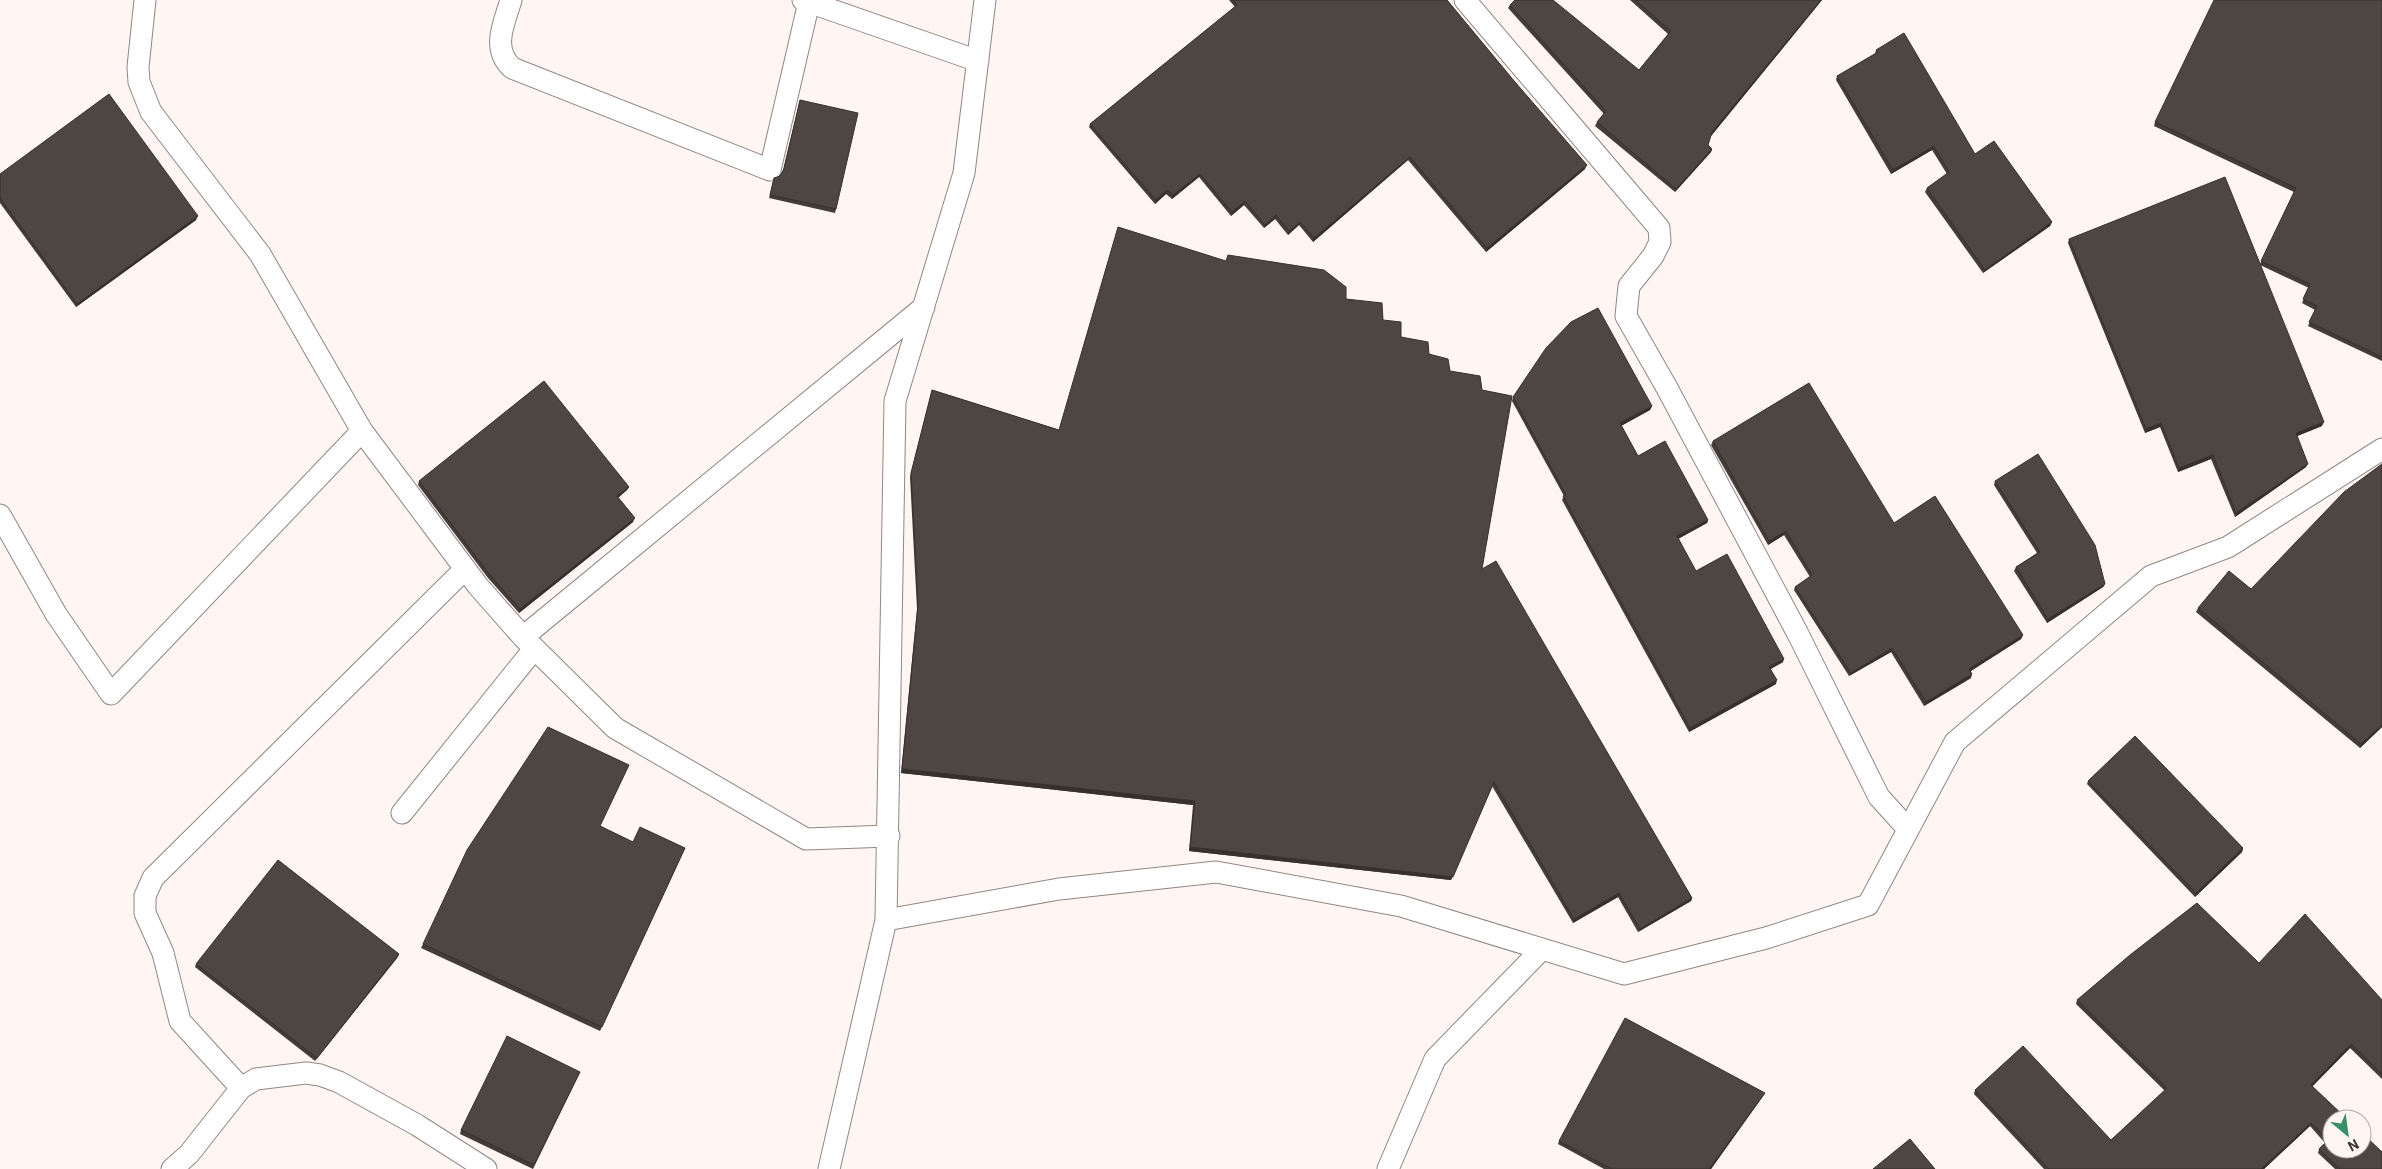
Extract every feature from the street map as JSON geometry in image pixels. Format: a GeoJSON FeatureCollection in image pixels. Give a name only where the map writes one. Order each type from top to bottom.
{"type":"FeatureCollection","features":[{"type":"Feature","properties":{"kind":"street"},"geometry":{"type":"LineString","coordinates":[[145,0],[138,67],[144,97],[151,112],[260,254],[362,431],[465,569],[528,643],[615,728],[806,839],[888,836]]}},
{"type":"Feature","properties":{"kind":"street"},"geometry":{"type":"LineString","coordinates":[[511,0],[499,41],[502,58],[512,68],[770,170],[806,1],[978,61]]}},
{"type":"Feature","properties":{"kind":"street"},"geometry":{"type":"LineString","coordinates":[[829,1169],[886,920],[895,401],[964,173],[985,0]]}},
{"type":"Feature","properties":{"kind":"street"},"geometry":{"type":"LineString","coordinates":[[1465,0],[1659,228],[1660,242],[1653,256],[1628,286],[1626,316],[1667,388],[1798,634],[1879,797],[1908,829]]}},
{"type":"Feature","properties":{"kind":"street"},"geometry":{"type":"LineString","coordinates":[[402,814],[528,643],[924,306]]}},
{"type":"Feature","properties":{"kind":"street"},"geometry":{"type":"LineString","coordinates":[[0,516],[56,614],[111,694],[362,431]]}},
{"type":"Feature","properties":{"kind":"street"},"geometry":{"type":"LineString","coordinates":[[886,920],[1059,888],[1216,872],[1401,906],[1624,974],[1776,935],[1868,904],[1955,742],[2152,576],[2228,546],[2382,449]]}},
{"type":"Feature","properties":{"kind":"street"},"geometry":{"type":"LineString","coordinates":[[241,1088],[180,1021],[163,953],[145,912],[145,896],[148,886],[153,878],[465,569]]}},
{"type":"Feature","properties":{"kind":"street"},"geometry":{"type":"LineString","coordinates":[[1388,1169],[1435,1059],[1542,949]]}},
{"type":"Feature","properties":{"kind":"street"},"geometry":{"type":"LineString","coordinates":[[172,1169],[189,1154],[241,1088],[256,1080],[306,1073],[329,1078],[417,1125],[486,1169]]}},
{"type":"Feature","properties":{"kind":"building"},"geometry":{"type":"Polygon","coordinates":[[[1233,0],[1447,0],[1587,165],[1487,248],[1410,157],[1314,238],[1300,222],[1289,231],[1276,215],[1265,225],[1245,201],[1232,212],[1200,174],[1173,195],[1167,190],[1156,200],[1090,124],[1237,5],[1233,0]]]}},
{"type":"Feature","properties":{"kind":"building"},"geometry":{"type":"Polygon","coordinates":[[[1515,0],[1553,0],[1639,70],[1671,31],[1635,0],[1821,0],[1712,132],[1708,145],[1712,149],[1676,189],[1597,122],[1606,111],[1510,5],[1515,0]]]}},
{"type":"Feature","properties":{"kind":"building"},"geometry":{"type":"Polygon","coordinates":[[[2214,0],[2382,0],[2382,357],[2309,322],[2317,306],[2303,299],[2310,284],[2261,261],[2296,188],[2155,122],[2214,0]]]}},
{"type":"Feature","properties":{"kind":"building"},"geometry":{"type":"Polygon","coordinates":[[[1904,33],[1975,154],[1994,141],[2052,222],[1985,270],[1927,188],[1949,172],[1934,146],[1893,170],[1837,76],[1878,52],[1876,50],[1904,33]]]}},
{"type":"Feature","properties":{"kind":"building"},"geometry":{"type":"Polygon","coordinates":[[[109,94],[198,216],[77,304],[0,198],[0,174],[109,94]]]}},
{"type":"Feature","properties":{"kind":"building"},"geometry":{"type":"Polygon","coordinates":[[[800,100],[858,113],[836,209],[770,195],[774,178],[780,176],[784,169],[800,100]]]}},
{"type":"Feature","properties":{"kind":"building"},"geometry":{"type":"Polygon","coordinates":[[[2225,177],[2324,422],[2296,433],[2308,464],[2236,513],[2213,455],[2179,468],[2161,423],[2146,429],[2069,239],[2225,177]]]}},
{"type":"Feature","properties":{"kind":"building"},"geometry":{"type":"Polygon","coordinates":[[[1118,227],[1226,261],[1228,255],[1324,270],[1346,287],[1346,299],[1382,303],[1383,320],[1401,322],[1401,337],[1428,342],[1429,354],[1448,359],[1450,371],[1480,376],[1482,390],[1512,396],[1482,569],[1496,561],[1692,898],[1640,929],[1619,893],[1574,919],[1494,782],[1453,877],[1190,847],[1195,801],[902,769],[918,605],[911,473],[932,390],[1059,430],[1118,227]]]}},
{"type":"Feature","properties":{"kind":"building"},"geometry":{"type":"Polygon","coordinates":[[[1598,308],[1652,406],[1620,423],[1638,456],[1665,441],[1708,520],[1677,536],[1696,571],[1727,554],[1784,659],[1769,667],[1777,680],[1690,728],[1563,496],[1566,495],[1513,397],[1546,348],[1571,322],[1598,308]]]}},
{"type":"Feature","properties":{"kind":"building"},"geometry":{"type":"Polygon","coordinates":[[[544,381],[629,487],[617,496],[635,518],[520,609],[489,574],[419,481],[544,381]]]}},
{"type":"Feature","properties":{"kind":"building"},"geometry":{"type":"Polygon","coordinates":[[[1809,383],[1894,523],[1935,496],[2023,635],[1969,669],[1972,674],[1926,702],[1892,648],[1851,673],[1795,587],[1812,575],[1786,531],[1769,541],[1713,441],[1809,383]]]}},
{"type":"Feature","properties":{"kind":"building"},"geometry":{"type":"Polygon","coordinates":[[[2038,454],[2095,545],[2105,584],[2048,619],[2016,567],[2040,552],[1995,481],[2038,454]]]}},
{"type":"Feature","properties":{"kind":"building"},"geometry":{"type":"Polygon","coordinates":[[[2382,464],[2382,725],[2361,744],[2198,608],[2229,571],[2251,589],[2344,492],[2382,464]]]}},
{"type":"Feature","properties":{"kind":"building"},"geometry":{"type":"Polygon","coordinates":[[[548,727],[629,765],[600,826],[633,842],[640,827],[685,848],[602,1027],[423,944],[467,850],[548,727]]]}},
{"type":"Feature","properties":{"kind":"building"},"geometry":{"type":"Polygon","coordinates":[[[2135,736],[2243,848],[2196,893],[2088,781],[2135,736]]]}},
{"type":"Feature","properties":{"kind":"building"},"geometry":{"type":"Polygon","coordinates":[[[278,860],[399,954],[317,1058],[196,964],[278,860]]]}},
{"type":"Feature","properties":{"kind":"building"},"geometry":{"type":"Polygon","coordinates":[[[2197,903],[2259,963],[2305,914],[2382,1000],[2382,1074],[2351,1044],[2311,1085],[2336,1109],[2322,1109],[2322,1134],[2311,1123],[2261,1169],[2049,1169],[1975,1090],[2023,1046],[2111,1140],[2167,1088],[2077,1000],[2130,955],[2197,903]]]}},
{"type":"Feature","properties":{"kind":"building"},"geometry":{"type":"Polygon","coordinates":[[[1625,1018],[1765,1093],[1709,1169],[1612,1169],[1559,1141],[1625,1018]]]}},
{"type":"Feature","properties":{"kind":"building"},"geometry":{"type":"Polygon","coordinates":[[[507,1036],[580,1072],[534,1165],[461,1130],[507,1036]]]}},
{"type":"Feature","properties":{"kind":"building"},"geometry":{"type":"Polygon","coordinates":[[[1910,1139],[1935,1169],[1873,1169],[1910,1139]]]}},
{"type":"Feature","properties":{"kind":"building"},"geometry":{"type":"Polygon","coordinates":[[[2372,1142],[2382,1152],[2382,1169],[2340,1169],[2330,1159],[2372,1159],[2372,1142]]]}}]}
